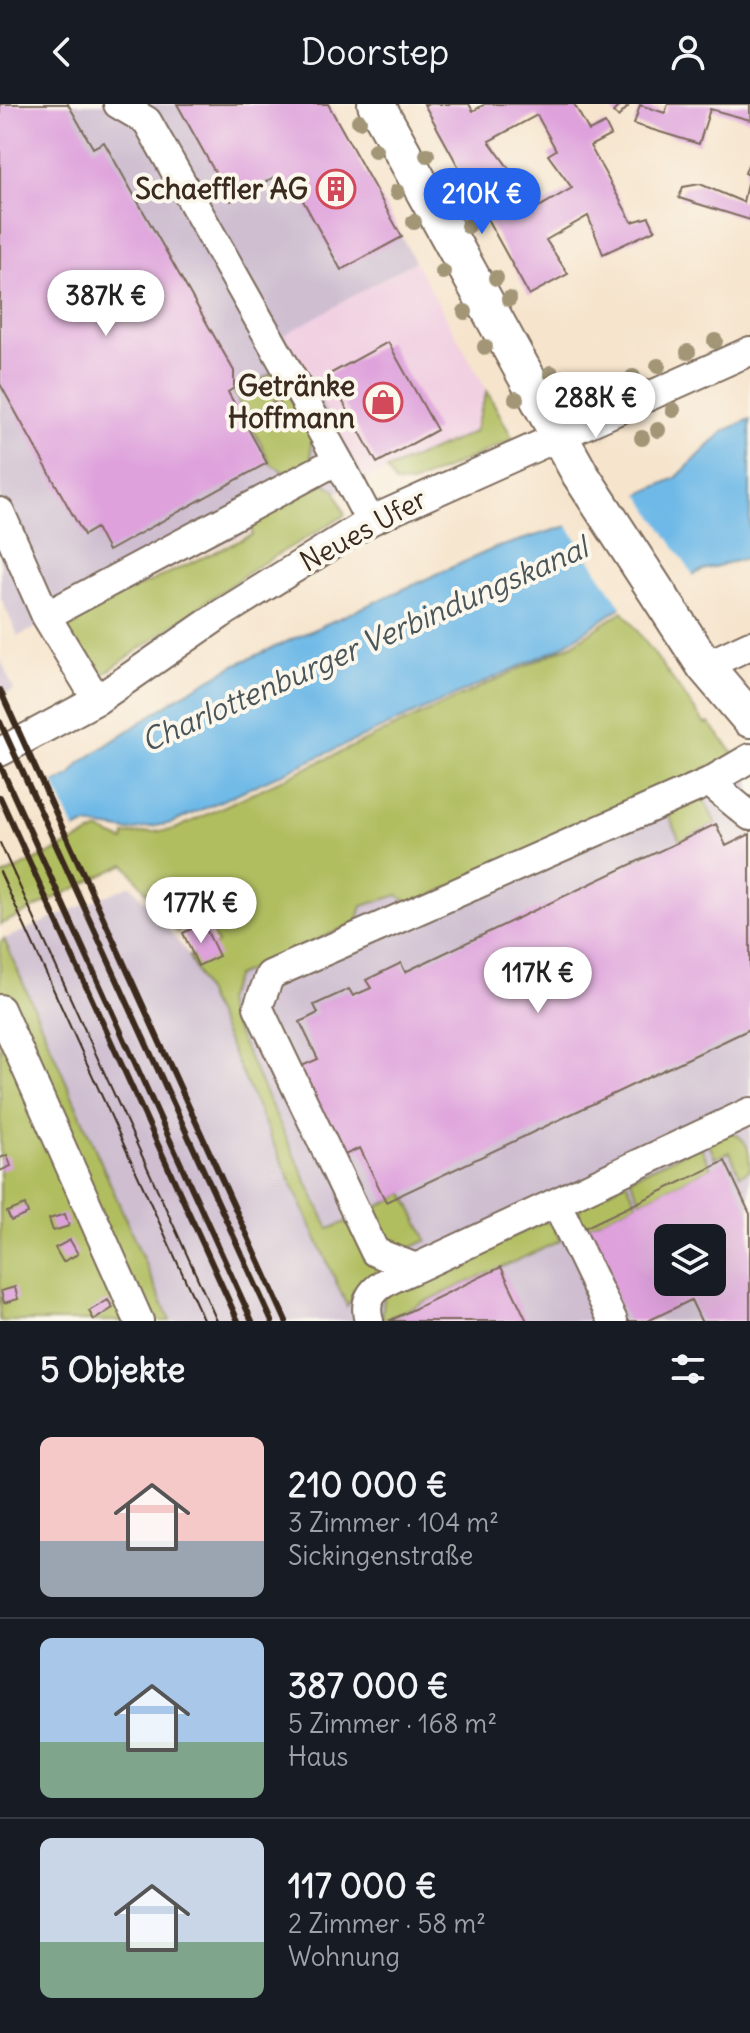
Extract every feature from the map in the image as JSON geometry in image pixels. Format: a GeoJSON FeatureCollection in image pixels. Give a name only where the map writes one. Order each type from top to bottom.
{"type":"FeatureCollection","features":[{"type":"Feature","properties":{"kind":"main road"},"geometry":{"type":"LineString","coordinates":[[376,104],[580,474],[705,666],[750,719]]}},
{"type":"Feature","properties":{"kind":"street"},"geometry":{"type":"LineString","coordinates":[[118,104],[147,121],[370,521]]}},
{"type":"Feature","properties":{"kind":"street","name":"Neues Ufer"},"geometry":{"type":"LineString","coordinates":[[0,752],[97,700],[221,614],[370,521],[750,351]]}},
{"type":"Feature","properties":{"kind":"street"},"geometry":{"type":"LineString","coordinates":[[46,616],[338,460]]}},
{"type":"Feature","properties":{"kind":"street"},"geometry":{"type":"LineString","coordinates":[[0,512],[46,616],[97,700]]}},
{"type":"Feature","properties":{"kind":"street"},"geometry":{"type":"LineString","coordinates":[[705,666],[750,645]]}},
{"type":"Feature","properties":{"kind":"street"},"geometry":{"type":"LineString","coordinates":[[416,1268],[375,1252],[258,1007],[270,975],[709,782],[750,758]]}},
{"type":"Feature","properties":{"kind":"street"},"geometry":{"type":"LineString","coordinates":[[709,782],[750,816]]}},
{"type":"Feature","properties":{"kind":"street"},"geometry":{"type":"LineString","coordinates":[[0,1009],[139,1321]]}},
{"type":"Feature","properties":{"kind":"street"},"geometry":{"type":"LineString","coordinates":[[369,1321],[366,1311],[372,1292],[416,1268],[750,1114]]}},
{"type":"Feature","properties":{"kind":"street"},"geometry":{"type":"LineString","coordinates":[[557,1204],[613,1321]]}},
{"type":"Feature","properties":{"kind":"shaded area"},"geometry":{"type":"Polygon","coordinates":[[[0,104],[328,104],[415,261],[284,335],[365,480],[18,636],[0,596],[0,104]]]}},
{"type":"Feature","properties":{"kind":"shaded area"},"geometry":{"type":"Polygon","coordinates":[[[415,261],[487,391],[474,432],[365,480],[283,335],[415,261]]]}},
{"type":"Feature","properties":{"kind":"shaded area"},"geometry":{"type":"Polygon","coordinates":[[[0,658],[14,690],[0,697],[0,658]]]}},
{"type":"Feature","properties":{"kind":"shaded area"},"geometry":{"type":"Polygon","coordinates":[[[709,723],[750,773],[750,1321],[170,1321],[4,939],[131,885],[190,956],[709,723]]]}},
{"type":"Feature","properties":{"kind":"green space"},"geometry":{"type":"Polygon","coordinates":[[[275,372],[311,428],[311,460],[286,473],[271,464],[234,393],[275,372]]]}},
{"type":"Feature","properties":{"kind":"green space"},"geometry":{"type":"Polygon","coordinates":[[[487,391],[513,439],[412,484],[395,483],[387,470],[474,432],[487,391]]]}},
{"type":"Feature","properties":{"kind":"green space"},"geometry":{"type":"Polygon","coordinates":[[[324,483],[335,490],[345,515],[253,569],[104,674],[88,670],[67,630],[73,617],[252,535],[252,522],[324,483]]]}},
{"type":"Feature","properties":{"kind":"green space"},"geometry":{"type":"Polygon","coordinates":[[[623,611],[705,724],[709,723],[735,755],[411,905],[398,895],[362,906],[357,922],[236,976],[225,1000],[226,1009],[329,1229],[346,1222],[390,1270],[365,1283],[347,1306],[189,956],[217,944],[205,917],[177,932],[125,864],[0,925],[0,877],[99,830],[124,841],[125,835],[173,830],[571,645],[623,611]]]}},
{"type":"Feature","properties":{"kind":"green space"},"geometry":{"type":"Polygon","coordinates":[[[702,796],[716,824],[680,841],[667,812],[702,796]]]}},
{"type":"Feature","properties":{"kind":"green space"},"geometry":{"type":"Polygon","coordinates":[[[4,939],[170,1321],[0,1321],[0,942],[4,939]]]}},
{"type":"Feature","properties":{"kind":"green space"},"geometry":{"type":"Polygon","coordinates":[[[730,1132],[745,1142],[749,1152],[750,1170],[740,1175],[730,1152],[715,1158],[708,1142],[730,1132]]]}},
{"type":"Feature","properties":{"kind":"green space"},"geometry":{"type":"Polygon","coordinates":[[[700,1145],[711,1168],[641,1201],[630,1178],[700,1145]]]}},
{"type":"Feature","properties":{"kind":"green space"},"geometry":{"type":"Polygon","coordinates":[[[626,1181],[637,1203],[584,1228],[579,1216],[580,1206],[626,1181]]]}},
{"type":"Feature","properties":{"kind":"green space"},"geometry":{"type":"Polygon","coordinates":[[[404,1193],[427,1240],[406,1250],[384,1241],[370,1211],[404,1193]]]}},
{"type":"Feature","properties":{"kind":"green space"},"geometry":{"type":"Polygon","coordinates":[[[545,1221],[554,1226],[560,1241],[382,1321],[384,1295],[545,1221]]]}},
{"type":"Feature","properties":{"kind":"water","name":"Charlottenburger Verbindungskanal"},"geometry":{"type":"Polygon","coordinates":[[[750,419],[750,557],[703,570],[623,606],[558,649],[172,823],[129,831],[86,825],[0,860],[0,808],[70,776],[80,763],[180,696],[235,665],[495,548],[568,526],[676,478],[724,431],[750,419]]]}},
{"type":"Feature","properties":{"kind":"pier"},"geometry":{"type":"Polygon","coordinates":[[[637,491],[695,578],[624,611],[566,523],[637,491]]]}},
{"type":"Feature","properties":{"kind":"pier"},"geometry":{"type":"Polygon","coordinates":[[[52,780],[76,833],[0,864],[0,803],[52,780]]]}},
{"type":"Feature","properties":{"kind":"building"},"geometry":{"type":"Polygon","coordinates":[[[0,104],[68,104],[93,148],[104,142],[234,371],[234,388],[228,392],[267,463],[108,551],[96,528],[84,535],[0,384],[0,104]]]}},
{"type":"Feature","properties":{"kind":"building","name":"Schaeffler AG"},"geometry":{"type":"Polygon","coordinates":[[[177,104],[328,104],[402,237],[341,270],[295,186],[283,193],[274,177],[231,201],[177,104]]]}},
{"type":"Feature","properties":{"kind":"building"},"geometry":{"type":"Polygon","coordinates":[[[424,104],[469,104],[473,111],[485,104],[574,104],[589,131],[605,123],[611,135],[590,146],[632,222],[649,217],[655,230],[603,254],[588,216],[546,240],[568,274],[529,295],[424,104]],[[537,115],[489,141],[513,174],[530,212],[572,188],[548,155],[556,150],[537,115]]]}},
{"type":"Feature","properties":{"kind":"building"},"geometry":{"type":"Polygon","coordinates":[[[621,104],[628,107],[618,117],[613,112],[621,104]]]}},
{"type":"Feature","properties":{"kind":"building"},"geometry":{"type":"Polygon","coordinates":[[[668,104],[750,104],[750,120],[710,109],[699,144],[634,124],[640,105],[665,113],[668,104]]]}},
{"type":"Feature","properties":{"kind":"building"},"geometry":{"type":"Polygon","coordinates":[[[750,159],[750,220],[679,198],[683,187],[700,184],[743,202],[749,175],[745,173],[750,159]]]}},
{"type":"Feature","properties":{"kind":"building","name":"Getränke Hoffmann"},"geometry":{"type":"Polygon","coordinates":[[[388,342],[437,430],[377,463],[328,375],[388,342]]]}},
{"type":"Feature","properties":{"kind":"building"},"geometry":{"type":"Polygon","coordinates":[[[716,824],[726,846],[750,834],[750,1029],[386,1202],[360,1148],[340,1157],[297,1068],[318,1059],[300,1022],[318,1013],[314,1005],[349,989],[353,996],[371,988],[366,980],[401,963],[405,972],[716,824]]]}},
{"type":"Feature","properties":{"kind":"building"},"geometry":{"type":"Polygon","coordinates":[[[203,923],[219,956],[198,966],[183,933],[203,923]]]}},
{"type":"Feature","properties":{"kind":"building"},"geometry":{"type":"Polygon","coordinates":[[[7,1155],[11,1166],[0,1171],[0,1158],[7,1155]]]}},
{"type":"Feature","properties":{"kind":"building"},"geometry":{"type":"Polygon","coordinates":[[[725,1161],[750,1214],[750,1321],[701,1321],[691,1300],[648,1321],[628,1321],[584,1228],[725,1161]]]}},
{"type":"Feature","properties":{"kind":"building"},"geometry":{"type":"Polygon","coordinates":[[[25,1205],[28,1214],[11,1221],[7,1212],[25,1205]]]}},
{"type":"Feature","properties":{"kind":"building"},"geometry":{"type":"Polygon","coordinates":[[[65,1214],[69,1226],[53,1231],[49,1219],[65,1214]]]}},
{"type":"Feature","properties":{"kind":"building"},"geometry":{"type":"Polygon","coordinates":[[[70,1240],[78,1254],[63,1262],[55,1248],[70,1240]]]}},
{"type":"Feature","properties":{"kind":"building"},"geometry":{"type":"Polygon","coordinates":[[[501,1267],[527,1321],[389,1321],[501,1267]]]}},
{"type":"Feature","properties":{"kind":"building"},"geometry":{"type":"Polygon","coordinates":[[[15,1287],[18,1299],[4,1303],[1,1291],[15,1287]]]}},
{"type":"Feature","properties":{"kind":"building"},"geometry":{"type":"Polygon","coordinates":[[[108,1300],[113,1308],[94,1320],[89,1311],[108,1300]]]}},
{"type":"Feature","properties":{"kind":"tram line"},"geometry":{"type":"LineString","coordinates":[[0,843],[217,1321]]}},
{"type":"Feature","properties":{"kind":"tram line"},"geometry":{"type":"LineString","coordinates":[[0,872],[204,1321]]}},
{"type":"Feature","properties":{"kind":"railway"},"geometry":{"type":"LineString","coordinates":[[0,690],[286,1321]]}},
{"type":"Feature","properties":{"kind":"railway"},"geometry":{"type":"LineString","coordinates":[[0,722],[272,1321]]}},
{"type":"Feature","properties":{"kind":"railway"},"geometry":{"type":"LineString","coordinates":[[0,765],[252,1321]]}},
{"type":"Feature","properties":{"kind":"railway"},"geometry":{"type":"LineString","coordinates":[[0,797],[238,1321]]}},
{"type":"Feature","properties":{"kind":"place","name":"Schaeffler AG"},"geometry":{"type":"Point","coordinates":[336,189]}},
{"type":"Feature","properties":{"kind":"place","name":"Getränke Hoffmann"},"geometry":{"type":"Point","coordinates":[383,402]}}]}
